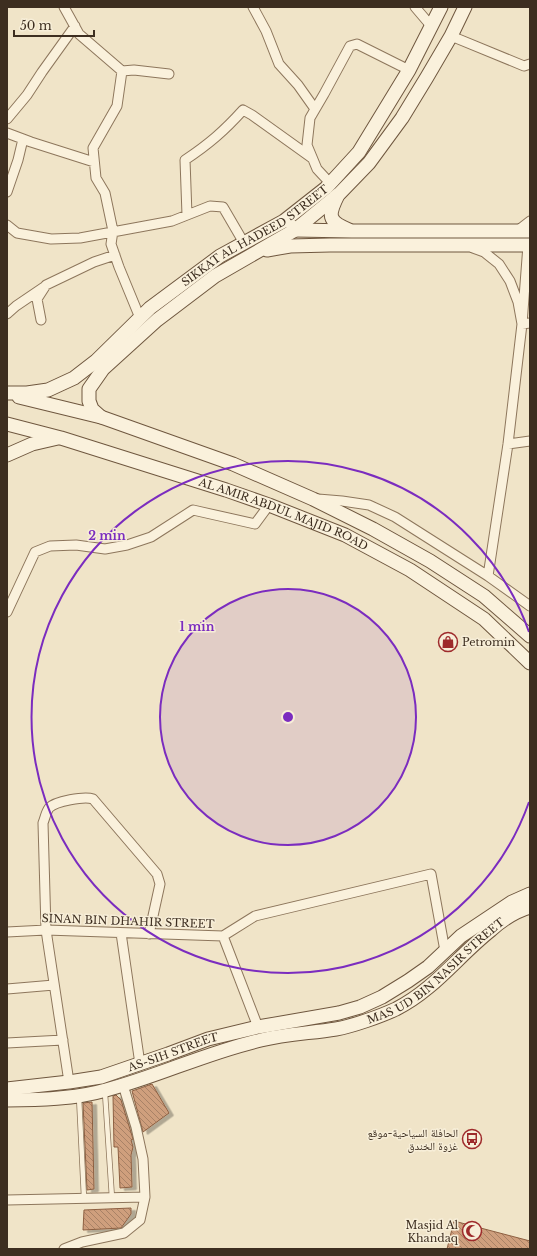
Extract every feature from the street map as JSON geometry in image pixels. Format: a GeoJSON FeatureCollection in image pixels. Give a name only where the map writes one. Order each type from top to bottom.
{"type":"FeatureCollection","features":[{"type":"Feature","properties":{"kind":"main road","name":"SIKKAT AL HADEED STREET"},"geometry":{"type":"LineString","coordinates":[[101,417],[92,409],[89,401],[89,389],[103,369],[157,320],[215,276],[295,230],[335,188],[359,152],[408,70],[442,7]]}},
{"type":"Feature","properties":{"kind":"main road","name":"SIKKAT AL HADEED STREET"},"geometry":{"type":"LineString","coordinates":[[7,393],[27,393],[48,390],[74,378],[96,361],[150,308],[220,256],[284,221],[335,188],[369,162],[402,118],[451,36],[465,7]]}},
{"type":"Feature","properties":{"kind":"main road"},"geometry":{"type":"LineString","coordinates":[[335,188],[331,208],[332,219],[337,225],[352,231]]}},
{"type":"Feature","properties":{"kind":"main road"},"geometry":{"type":"LineString","coordinates":[[284,221],[295,230],[530,231]]}},
{"type":"Feature","properties":{"kind":"main road"},"geometry":{"type":"LineString","coordinates":[[259,251],[290,246],[330,245],[529,245]]}},
{"type":"Feature","properties":{"kind":"main road","name":"AL AMIR ABDUL MAJID ROAD"},"geometry":{"type":"LineString","coordinates":[[7,393],[101,417],[232,464],[313,499],[373,529],[430,561],[484,596],[530,636]]}},
{"type":"Feature","properties":{"kind":"main road","name":"AL AMIR ABDUL MAJID ROAD"},"geometry":{"type":"LineString","coordinates":[[7,424],[61,438],[226,490],[345,535],[410,570],[484,619],[530,663]]}},
{"type":"Feature","properties":{"kind":"main road"},"geometry":{"type":"LineString","coordinates":[[7,455],[32,444],[61,438]]}},
{"type":"Feature","properties":{"kind":"main road","name":"MAS UD BIN NASIR STREET"},"geometry":{"type":"LineString","coordinates":[[339,1013],[360,1007],[382,997],[408,982],[428,967],[461,936],[512,902],[530,894]]}},
{"type":"Feature","properties":{"kind":"main road","name":"MAS UD BIN NASIR STREET"},"geometry":{"type":"LineString","coordinates":[[338,1029],[368,1020],[412,1000],[432,985],[480,939],[504,920],[530,907]]}},
{"type":"Feature","properties":{"kind":"main road","name":"AS-SIH STREET"},"geometry":{"type":"LineString","coordinates":[[7,1089],[101,1077],[208,1039],[258,1027],[339,1013]]}},
{"type":"Feature","properties":{"kind":"main road","name":"AS-SIH STREET"},"geometry":{"type":"LineString","coordinates":[[7,1100],[78,1096],[105,1091],[214,1054],[262,1040],[338,1029]]}},
{"type":"Feature","properties":{"kind":"street"},"geometry":{"type":"LineString","coordinates":[[64,7],[79,34],[122,70],[169,74]]}},
{"type":"Feature","properties":{"kind":"street"},"geometry":{"type":"LineString","coordinates":[[253,7],[266,31],[279,64],[298,85],[315,109]]}},
{"type":"Feature","properties":{"kind":"street"},"geometry":{"type":"LineString","coordinates":[[415,7],[432,27]]}},
{"type":"Feature","properties":{"kind":"street"},"geometry":{"type":"LineString","coordinates":[[7,119],[27,95],[75,26]]}},
{"type":"Feature","properties":{"kind":"street"},"geometry":{"type":"LineString","coordinates":[[451,36],[524,66],[530,64]]}},
{"type":"Feature","properties":{"kind":"street"},"geometry":{"type":"LineString","coordinates":[[335,188],[317,170],[306,145],[310,118],[350,46],[358,44],[408,70]]}},
{"type":"Feature","properties":{"kind":"street"},"geometry":{"type":"LineString","coordinates":[[122,70],[116,106],[93,148],[94,162],[96,178],[105,193],[113,231],[111,244],[140,318]]}},
{"type":"Feature","properties":{"kind":"street"},"geometry":{"type":"LineString","coordinates":[[187,215],[185,160],[202,149],[225,130],[243,110],[312,158]]}},
{"type":"Feature","properties":{"kind":"street"},"geometry":{"type":"LineString","coordinates":[[7,133],[94,162]]}},
{"type":"Feature","properties":{"kind":"street"},"geometry":{"type":"LineString","coordinates":[[7,192],[18,160],[23,139]]}},
{"type":"Feature","properties":{"kind":"street"},"geometry":{"type":"LineString","coordinates":[[7,225],[17,233],[52,239],[80,238],[172,221],[210,206],[223,207],[244,242]]}},
{"type":"Feature","properties":{"kind":"street"},"geometry":{"type":"LineString","coordinates":[[516,232],[530,221]]}},
{"type":"Feature","properties":{"kind":"street"},"geometry":{"type":"LineString","coordinates":[[462,245],[484,252],[499,264],[510,281],[526,323]]}},
{"type":"Feature","properties":{"kind":"street"},"geometry":{"type":"LineString","coordinates":[[488,576],[526,323],[529,245]]}},
{"type":"Feature","properties":{"kind":"street"},"geometry":{"type":"LineString","coordinates":[[7,314],[46,285],[94,262],[115,255]]}},
{"type":"Feature","properties":{"kind":"street"},"geometry":{"type":"LineString","coordinates":[[41,320],[37,300],[46,285]]}},
{"type":"Feature","properties":{"kind":"street"},"geometry":{"type":"LineString","coordinates":[[508,444],[530,441]]}},
{"type":"Feature","properties":{"kind":"street"},"geometry":{"type":"LineString","coordinates":[[313,499],[369,505],[395,517],[488,576],[530,606]]}},
{"type":"Feature","properties":{"kind":"street"},"geometry":{"type":"LineString","coordinates":[[7,612],[35,552],[50,546],[76,545],[106,549],[127,545],[151,537],[193,510],[255,524],[269,505]]}},
{"type":"Feature","properties":{"kind":"street"},"geometry":{"type":"LineString","coordinates":[[69,1082],[46,930],[43,823],[46,813],[54,804],[86,797],[93,799],[157,874],[160,884],[149,934]]}},
{"type":"Feature","properties":{"kind":"street"},"geometry":{"type":"LineString","coordinates":[[223,936],[255,916],[431,874],[445,951]]}},
{"type":"Feature","properties":{"kind":"street","name":"SINAN BIN DHAHIR STREET"},"geometry":{"type":"LineString","coordinates":[[7,932],[46,930],[223,936],[258,1027]]}},
{"type":"Feature","properties":{"kind":"street"},"geometry":{"type":"LineString","coordinates":[[120,933],[140,1064]]}},
{"type":"Feature","properties":{"kind":"street"},"geometry":{"type":"LineString","coordinates":[[7,989],[54,985]]}},
{"type":"Feature","properties":{"kind":"street"},"geometry":{"type":"LineString","coordinates":[[7,1043],[63,1040]]}},
{"type":"Feature","properties":{"kind":"street"},"geometry":{"type":"LineString","coordinates":[[64,1249],[82,1242],[124,1233],[140,1220],[145,1197],[143,1159],[136,1127],[123,1085]]}},
{"type":"Feature","properties":{"kind":"street"},"geometry":{"type":"LineString","coordinates":[[7,1200],[145,1197]]}},
{"type":"Feature","properties":{"kind":"lane"},"geometry":{"type":"LineString","coordinates":[[105,1091],[112,1198]]}},
{"type":"Feature","properties":{"kind":"lane"},"geometry":{"type":"LineString","coordinates":[[78,1096],[84,1198]]}},
{"type":"Feature","properties":{"kind":"building"},"geometry":{"type":"Polygon","coordinates":[[[152,1084],[169,1113],[143,1132],[132,1091],[152,1084]]]}},
{"type":"Feature","properties":{"kind":"building"},"geometry":{"type":"Polygon","coordinates":[[[116,1095],[121,1100],[133,1139],[131,1140],[133,1147],[131,1155],[132,1187],[120,1188],[118,1147],[114,1147],[113,1096],[116,1095]]]}},
{"type":"Feature","properties":{"kind":"building"},"geometry":{"type":"Polygon","coordinates":[[[92,1102],[94,1189],[87,1190],[83,1103],[92,1102]]]}},
{"type":"Feature","properties":{"kind":"building"},"geometry":{"type":"Polygon","coordinates":[[[131,1208],[131,1214],[121,1228],[83,1230],[84,1210],[131,1208]]]}},
{"type":"Feature","properties":{"kind":"building","name":"Masjid Al Khandaq"},"geometry":{"type":"Polygon","coordinates":[[[454,1221],[530,1241],[530,1249],[447,1249],[454,1221]]]}},
{"type":"Feature","properties":{"kind":"place","name":"Petromin"},"geometry":{"type":"Point","coordinates":[448,642]}},
{"type":"Feature","properties":{"kind":"place","name":"الحافلة السياحية-موقع غزوة الخندق"},"geometry":{"type":"Point","coordinates":[472,1139]}},
{"type":"Feature","properties":{"kind":"place","name":"Masjid Al Khandaq"},"geometry":{"type":"Point","coordinates":[472,1231]}}]}
